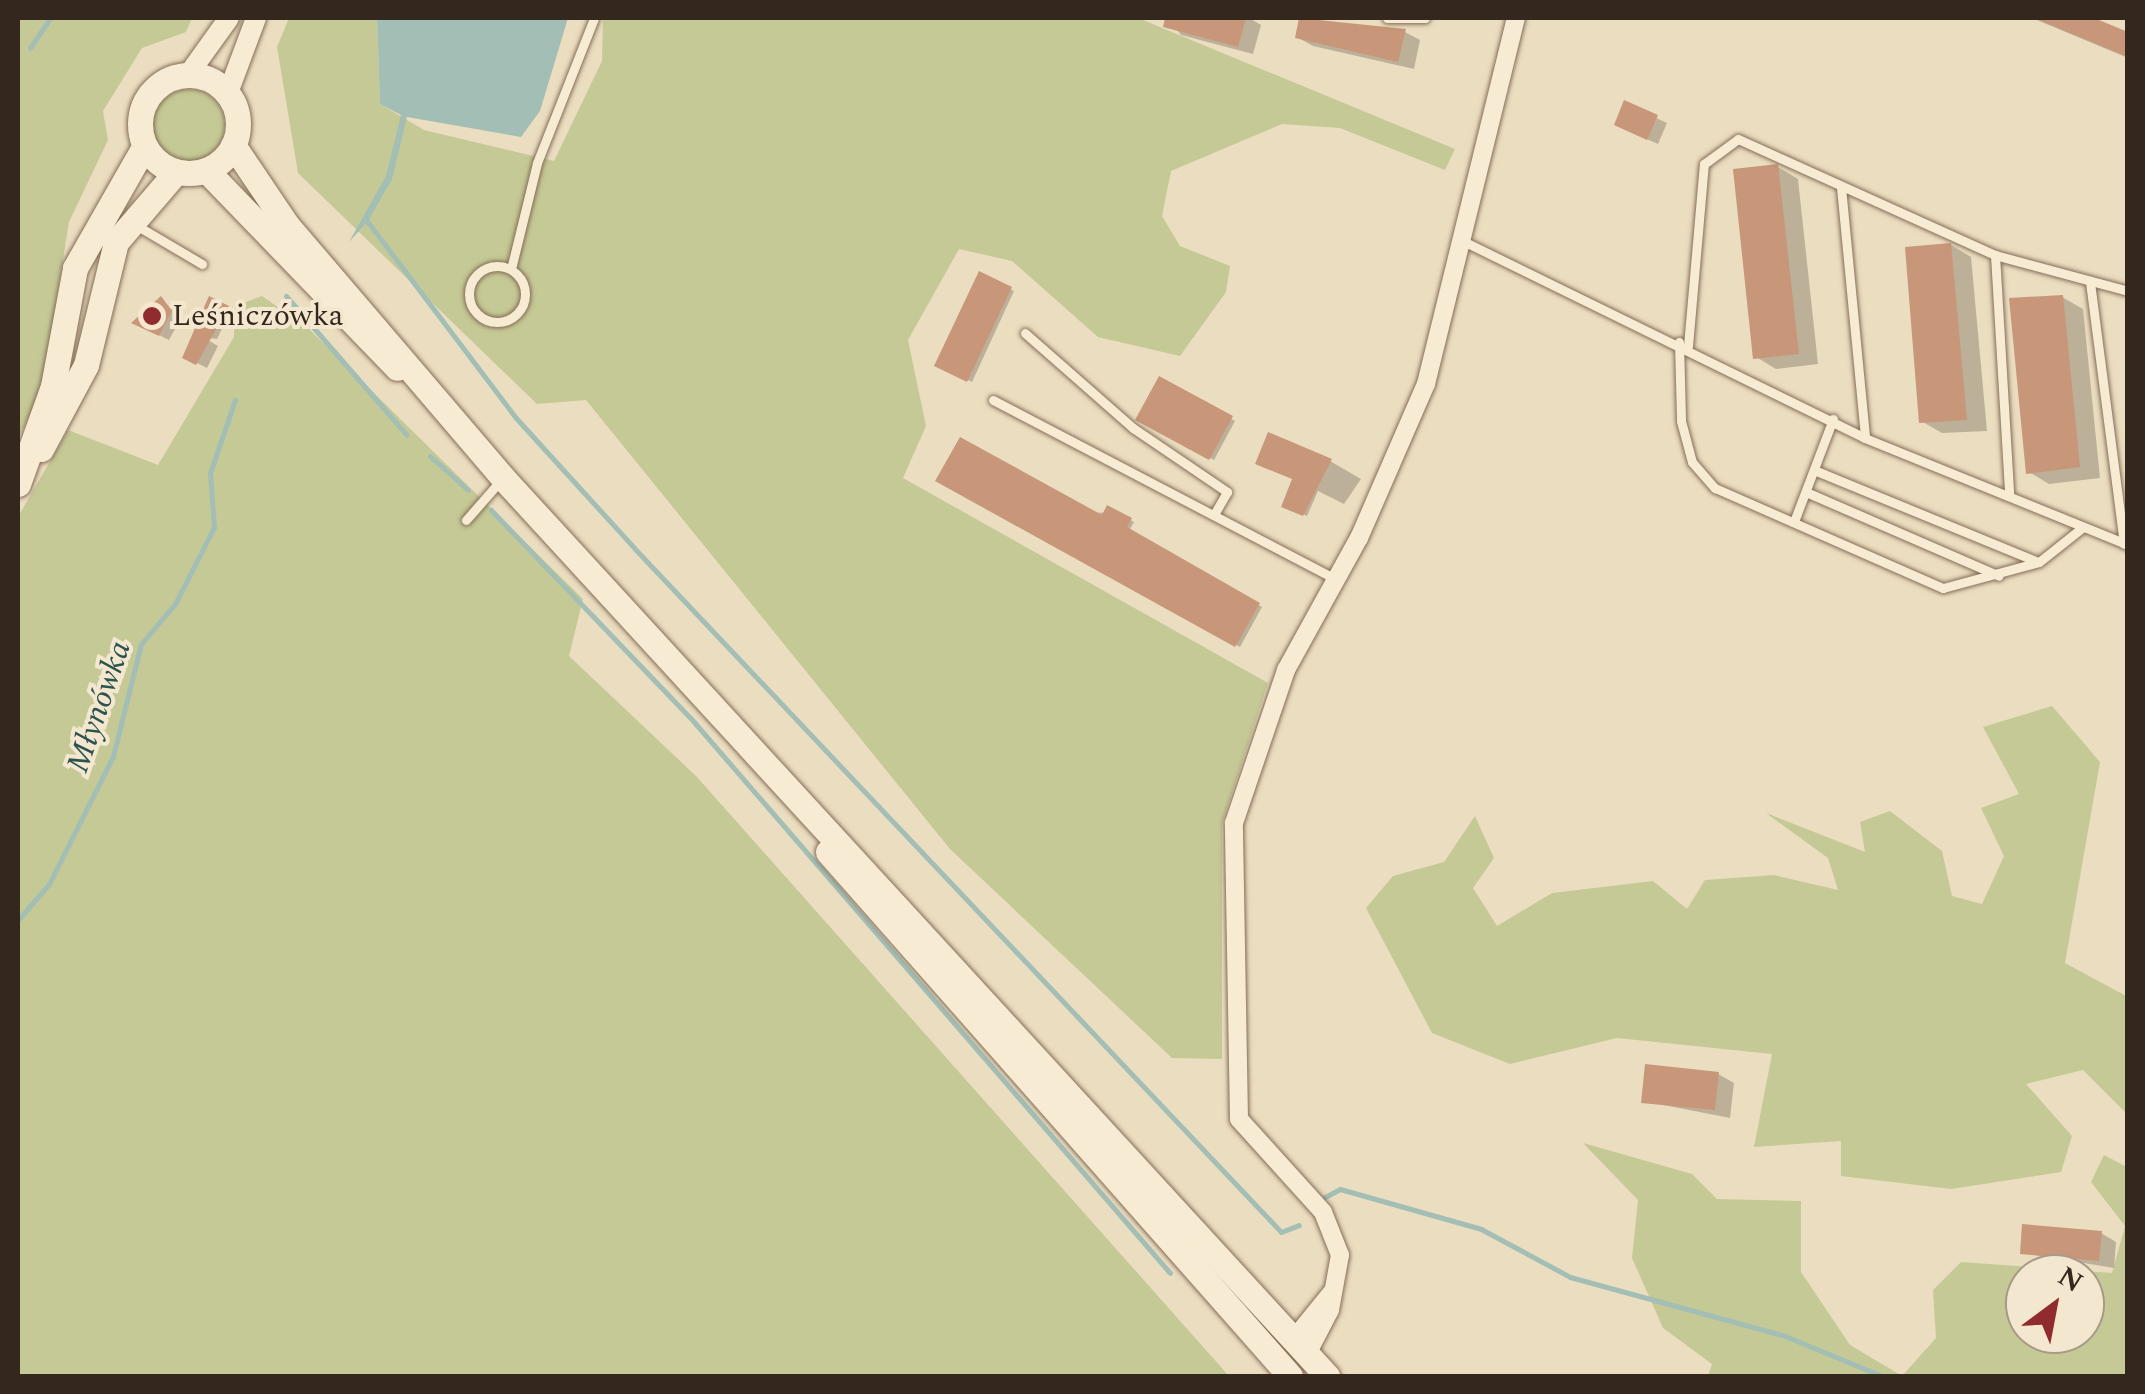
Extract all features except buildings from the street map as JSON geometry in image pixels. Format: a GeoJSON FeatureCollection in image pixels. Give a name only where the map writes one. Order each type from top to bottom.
{"type":"FeatureCollection","features":[{"type":"Feature","properties":{"kind":"main road"},"geometry":{"type":"LineString","coordinates":[[188,75],[228,93],[238,120],[234,145],[206,170],[176,172],[144,147],[139,124],[148,97],[188,75]]}},
{"type":"Feature","properties":{"kind":"main road"},"geometry":{"type":"LineString","coordinates":[[234,145],[287,225],[502,478],[1327,1376]]}},
{"type":"Feature","properties":{"kind":"main road"},"geometry":{"type":"LineString","coordinates":[[19,482],[54,386],[75,268],[144,147]]}},
{"type":"Feature","properties":{"kind":"main road"},"geometry":{"type":"LineString","coordinates":[[206,170],[438,405]]}},
{"type":"Feature","properties":{"kind":"main road"},"geometry":{"type":"LineString","coordinates":[[19,482],[74,395],[107,265],[130,221],[176,172]]}},
{"type":"Feature","properties":{"kind":"main road"},"geometry":{"type":"LineString","coordinates":[[752,753],[934,980],[1283,1373]]}},
{"type":"Feature","properties":{"kind":"street"},"geometry":{"type":"LineString","coordinates":[[188,75],[229,18]]}},
{"type":"Feature","properties":{"kind":"street"},"geometry":{"type":"LineString","coordinates":[[228,93],[256,18]]}},
{"type":"Feature","properties":{"kind":"street"},"geometry":{"type":"LineString","coordinates":[[1283,1373],[1336,1288],[1340,1256],[1323,1212],[1239,1120],[1233,858],[1242,788],[1264,725],[1415,414],[1463,241],[1516,18]]}},
{"type":"Feature","properties":{"kind":"lane"},"geometry":{"type":"LineString","coordinates":[[511,270],[492,266],[470,283],[481,318],[500,322],[521,308],[525,291],[511,270],[537,163],[594,18]]}},
{"type":"Feature","properties":{"kind":"lane"},"geometry":{"type":"LineString","coordinates":[[1387,18],[1426,18]]}},
{"type":"Feature","properties":{"kind":"lane"},"geometry":{"type":"LineString","coordinates":[[2083,528],[2039,562],[1999,576],[1942,588],[1794,519],[1715,488],[1692,462],[1684,344],[1704,164],[1718,148],[1756,143],[1995,255],[2128,291]]}},
{"type":"Feature","properties":{"kind":"lane"},"geometry":{"type":"LineString","coordinates":[[1841,186],[1865,438]]}},
{"type":"Feature","properties":{"kind":"lane"},"geometry":{"type":"LineString","coordinates":[[109,203],[130,221],[202,264]]}},
{"type":"Feature","properties":{"kind":"lane"},"geometry":{"type":"LineString","coordinates":[[1463,241],[1684,344],[1865,438],[2009,493],[2126,544],[2090,282]]}},
{"type":"Feature","properties":{"kind":"lane"},"geometry":{"type":"LineString","coordinates":[[1995,255],[2009,493]]}},
{"type":"Feature","properties":{"kind":"lane"},"geometry":{"type":"LineString","coordinates":[[1025,332],[1132,428],[1227,492],[1215,513]]}},
{"type":"Feature","properties":{"kind":"lane"},"geometry":{"type":"LineString","coordinates":[[993,400],[1215,513],[1336,580]]}},
{"type":"Feature","properties":{"kind":"lane"},"geometry":{"type":"LineString","coordinates":[[1794,519],[1834,419]]}},
{"type":"Feature","properties":{"kind":"lane"},"geometry":{"type":"LineString","coordinates":[[1814,470],[2039,562]]}},
{"type":"Feature","properties":{"kind":"lane"},"geometry":{"type":"LineString","coordinates":[[466,520],[502,478]]}},
{"type":"Feature","properties":{"kind":"lane"},"geometry":{"type":"LineString","coordinates":[[1806,492],[1999,576]]}},
{"type":"Feature","properties":{"kind":"green space"},"geometry":{"type":"Polygon","coordinates":[[[18,18],[192,18],[186,32],[142,48],[103,111],[108,140],[69,222],[42,391],[18,438],[18,18]]]}},
{"type":"Feature","properties":{"kind":"green space"},"geometry":{"type":"Polygon","coordinates":[[[289,18],[377,18],[380,104],[424,130],[554,161],[602,61],[603,18],[1138,18],[1455,149],[1445,170],[1340,128],[1282,124],[1171,171],[1162,216],[1180,246],[1230,266],[1226,292],[1180,356],[1098,337],[1012,261],[959,249],[908,340],[926,426],[903,478],[1268,683],[1222,823],[1222,1059],[1172,1058],[950,849],[586,400],[537,404],[298,173],[277,47],[289,18]]]}},
{"type":"Feature","properties":{"kind":"green space"},"geometry":{"type":"Polygon","coordinates":[[[189,89],[214,100],[225,125],[214,150],[189,161],[164,150],[153,125],[164,100],[189,89]]]}},
{"type":"Feature","properties":{"kind":"green space"},"geometry":{"type":"Polygon","coordinates":[[[262,296],[309,329],[583,599],[569,656],[696,776],[1229,1376],[18,1376],[18,517],[68,430],[158,465],[234,337],[235,306],[262,296]]]}},
{"type":"Feature","properties":{"kind":"green space"},"geometry":{"type":"Polygon","coordinates":[[[2052,706],[2100,762],[2065,963],[2128,997],[2127,1114],[2083,1070],[2026,1084],[2072,1136],[2061,1172],[1951,1189],[1841,1176],[1841,1141],[1754,1147],[1772,1054],[1617,1038],[1510,1064],[1432,1033],[1366,908],[1393,876],[1444,862],[1475,816],[1494,858],[1473,888],[1497,926],[1552,893],[1653,881],[1687,909],[1705,880],[1774,875],[1838,890],[1828,858],[1766,813],[1865,852],[1860,822],[1890,811],[1942,851],[1952,896],[1982,904],[2004,856],[1981,808],[2019,794],[1983,727],[2052,706]]]}},
{"type":"Feature","properties":{"kind":"green space"},"geometry":{"type":"Polygon","coordinates":[[[1583,1143],[1692,1174],[1717,1199],[1801,1201],[1801,1272],[1850,1345],[1902,1376],[1708,1376],[1712,1364],[1663,1328],[1632,1258],[1638,1200],[1583,1143]]]}},
{"type":"Feature","properties":{"kind":"green space"},"geometry":{"type":"Polygon","coordinates":[[[2104,1155],[2127,1167],[2127,1376],[1902,1376],[1936,1338],[1933,1290],[1961,1262],[2005,1265],[2005,1354],[2105,1354],[2105,1272],[2112,1273],[2125,1226],[2091,1182],[2104,1155]]]}},
{"type":"Feature","properties":{"kind":"water"},"geometry":{"type":"Polygon","coordinates":[[[377,18],[568,18],[540,111],[521,137],[407,117],[392,179],[368,221],[349,242],[386,176],[401,115],[380,104],[377,18]]]}},
{"type":"Feature","properties":{"kind":"waterway"},"geometry":{"type":"LineString","coordinates":[[30,48],[50,18]]}},
{"type":"Feature","properties":{"kind":"waterway"},"geometry":{"type":"LineString","coordinates":[[367,221],[516,418],[635,549],[1281,1232],[1299,1225]]}},
{"type":"Feature","properties":{"kind":"waterway"},"geometry":{"type":"LineString","coordinates":[[286,296],[407,435]]}},
{"type":"Feature","properties":{"kind":"waterway","name":"Młynówka"},"geometry":{"type":"LineString","coordinates":[[18,920],[49,884],[113,756],[141,644],[175,604],[214,527],[210,473],[235,400]]}},
{"type":"Feature","properties":{"kind":"waterway"},"geometry":{"type":"LineString","coordinates":[[430,456],[468,490]]}},
{"type":"Feature","properties":{"kind":"waterway"},"geometry":{"type":"LineString","coordinates":[[491,510],[694,722],[1170,1273]]}},
{"type":"Feature","properties":{"kind":"waterway"},"geometry":{"type":"LineString","coordinates":[[1325,1197],[1340,1189],[1481,1229],[1570,1277],[1785,1336],[1882,1376]]}},
{"type":"Feature","properties":{"kind":"place","name":"Leśniczówka"},"geometry":{"type":"Point","coordinates":[152,316]}}]}
